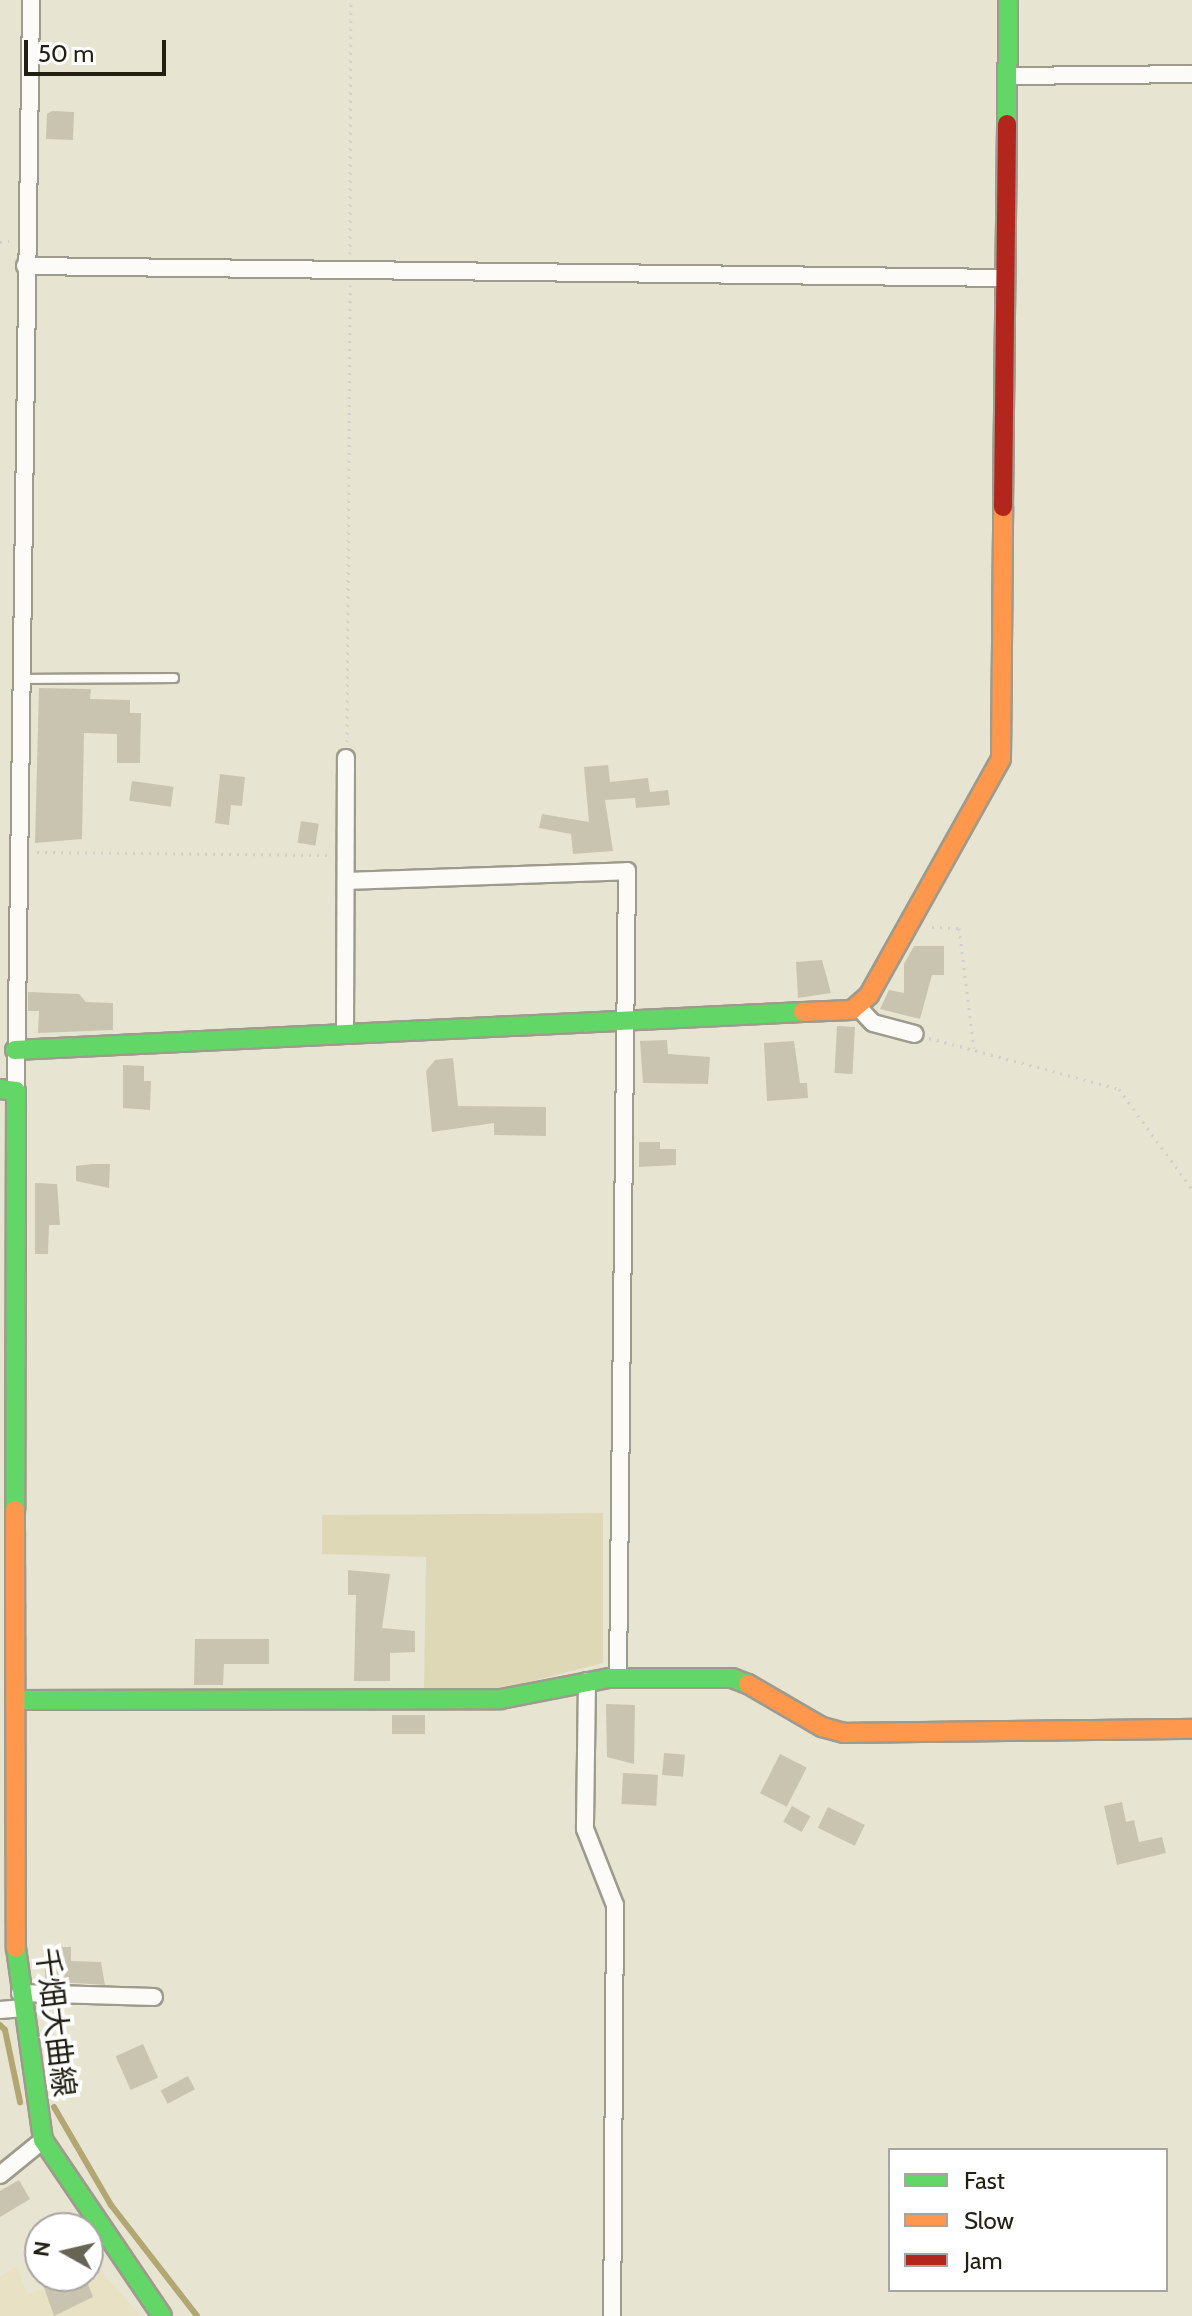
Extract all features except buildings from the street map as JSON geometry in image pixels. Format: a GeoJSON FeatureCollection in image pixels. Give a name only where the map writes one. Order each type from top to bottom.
{"type":"FeatureCollection","features":[{"type":"Feature","properties":{"kind":"street"},"geometry":{"type":"LineString","coordinates":[[8,1090],[15,1050],[31,0]]}},
{"type":"Feature","properties":{"kind":"street"},"geometry":{"type":"LineString","coordinates":[[15,1050],[852,1010],[869,995],[1001,759],[1008,0]]}},
{"type":"Feature","properties":{"kind":"street"},"geometry":{"type":"LineString","coordinates":[[1007,76],[1192,74]]}},
{"type":"Feature","properties":{"kind":"street"},"geometry":{"type":"LineString","coordinates":[[25,266],[1005,278]]}},
{"type":"Feature","properties":{"kind":"street"},"geometry":{"type":"LineString","coordinates":[[345,1034],[346,758]]}},
{"type":"Feature","properties":{"kind":"street"},"geometry":{"type":"LineString","coordinates":[[346,881],[627,871],[618,1678]]}},
{"type":"Feature","properties":{"kind":"street"},"geometry":{"type":"LineString","coordinates":[[857,1006],[873,1023],[915,1034]]}},
{"type":"Feature","properties":{"kind":"street","name":"千畑大曲線"},"geometry":{"type":"LineString","coordinates":[[8,1090],[15,1700],[7,1781],[20,2000],[43,2140],[162,2316]]}},
{"type":"Feature","properties":{"kind":"street"},"geometry":{"type":"LineString","coordinates":[[15,1700],[501,1699],[587,1681],[618,1678],[732,1678],[758,1687],[822,1727],[844,1733],[1192,1729]]}},
{"type":"Feature","properties":{"kind":"street"},"geometry":{"type":"LineString","coordinates":[[587,1681],[585,1829],[615,1905],[612,2316]]}},
{"type":"Feature","properties":{"kind":"street"},"geometry":{"type":"LineString","coordinates":[[0,2010],[20,2000],[154,1997]]}},
{"type":"Feature","properties":{"kind":"street"},"geometry":{"type":"LineString","coordinates":[[0,2175],[43,2140]]}},
{"type":"Feature","properties":{"kind":"lane"},"geometry":{"type":"LineString","coordinates":[[19,679],[174,678]]}},
{"type":"Feature","properties":{"kind":"path"},"geometry":{"type":"LineString","coordinates":[[346,758],[351,0]]}},
{"type":"Feature","properties":{"kind":"path"},"geometry":{"type":"LineString","coordinates":[[17,852],[345,855]]}},
{"type":"Feature","properties":{"kind":"path"},"geometry":{"type":"LineString","coordinates":[[909,923],[959,928],[974,1050]]}},
{"type":"Feature","properties":{"kind":"path"},"geometry":{"type":"LineString","coordinates":[[915,1034],[1119,1089],[1192,1189]]}},
{"type":"Feature","properties":{"kind":"shaded area"},"geometry":{"type":"Polygon","coordinates":[[[603,1513],[603,1663],[505,1688],[424,1688],[426,1557],[322,1554],[322,1515],[603,1513]]]}},
{"type":"Feature","properties":{"kind":"shaded area"},"geometry":{"type":"Polygon","coordinates":[[[17,2266],[27,2294],[104,2292],[104,2275],[141,2316],[0,2316],[0,2277],[17,2266]]]}},
{"type":"Feature","properties":{"kind":"waterway"},"geometry":{"type":"LineString","coordinates":[[0,2025],[5,2030],[20,2102]]}},
{"type":"Feature","properties":{"kind":"waterway"},"geometry":{"type":"LineString","coordinates":[[54,2107],[111,2205],[197,2316]]}},
{"type":"Feature","properties":{"kind":"traffic: fast"},"geometry":{"type":"LineString","coordinates":[[1007,124],[1008,0]]}},
{"type":"Feature","properties":{"kind":"traffic: fast"},"geometry":{"type":"LineString","coordinates":[[15,1050],[803,1012]]}},
{"type":"Feature","properties":{"kind":"traffic: fast"},"geometry":{"type":"LineString","coordinates":[[0,1089],[16,1091],[15,1510]]}},
{"type":"Feature","properties":{"kind":"traffic: fast"},"geometry":{"type":"LineString","coordinates":[[15,1700],[501,1699],[609,1678],[732,1678],[748,1684]]}},
{"type":"Feature","properties":{"kind":"traffic: fast"},"geometry":{"type":"LineString","coordinates":[[16,1948],[43,2140],[162,2316]]}},
{"type":"Feature","properties":{"kind":"traffic: slow"},"geometry":{"type":"LineString","coordinates":[[803,1012],[852,1010],[869,995],[1001,759],[1003,507]]}},
{"type":"Feature","properties":{"kind":"traffic: slow"},"geometry":{"type":"LineString","coordinates":[[15,1510],[16,1948]]}},
{"type":"Feature","properties":{"kind":"traffic: slow"},"geometry":{"type":"LineString","coordinates":[[748,1684],[822,1727],[844,1733],[1192,1729]]}},
{"type":"Feature","properties":{"kind":"traffic: jam"},"geometry":{"type":"LineString","coordinates":[[1003,507],[1007,124]]}}]}
